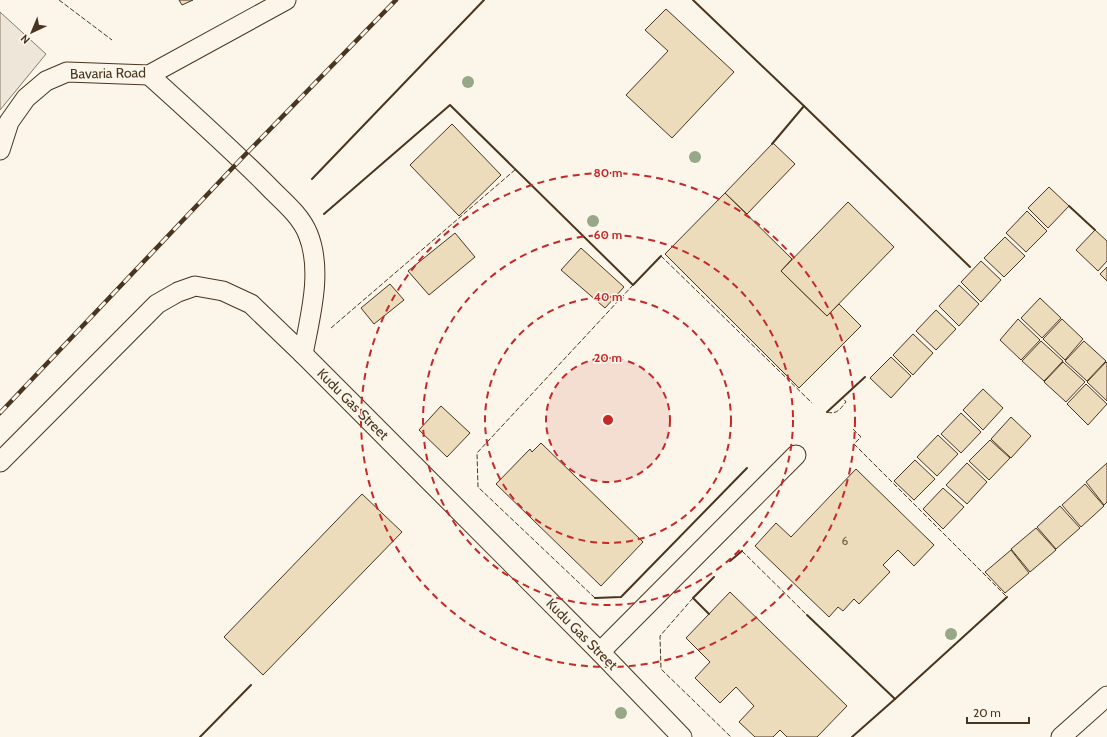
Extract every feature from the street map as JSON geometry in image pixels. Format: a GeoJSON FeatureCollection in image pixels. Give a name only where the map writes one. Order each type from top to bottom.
{"type":"FeatureCollection","features":[{"type":"Feature","properties":{"kind":"street","name":"Bavaria Road"},"geometry":{"type":"LineString","coordinates":[[0,150],[9,122],[26,98],[46,81],[67,72],[149,75],[286,0]]}},
{"type":"Feature","properties":{"kind":"street"},"geometry":{"type":"LineString","coordinates":[[149,75],[241,159],[297,216],[308,234],[314,256],[315,292],[303,354]]}},
{"type":"Feature","properties":{"kind":"street","name":"Kudu Gas Street"},"geometry":{"type":"LineString","coordinates":[[0,462],[157,304],[178,292],[195,286],[223,291],[251,304],[303,354],[600,652],[682,737]]}},
{"type":"Feature","properties":{"kind":"street"},"geometry":{"type":"LineString","coordinates":[[600,652],[796,455]]}},
{"type":"Feature","properties":{"kind":"street"},"geometry":{"type":"LineString","coordinates":[[1061,737],[1107,696]]}},
{"type":"Feature","properties":{"kind":"shaded area"},"geometry":{"type":"Polygon","coordinates":[[[0,12],[46,54],[0,110],[0,12]]]}},
{"type":"Feature","properties":{"kind":"building"},"geometry":{"type":"Polygon","coordinates":[[[179,0],[193,0],[182,5],[179,0]]]}},
{"type":"Feature","properties":{"kind":"building"},"geometry":{"type":"Polygon","coordinates":[[[666,9],[734,72],[672,138],[626,95],[668,51],[645,30],[666,9]]]}},
{"type":"Feature","properties":{"kind":"building"},"geometry":{"type":"Polygon","coordinates":[[[452,124],[501,175],[459,216],[410,165],[452,124]]]}},
{"type":"Feature","properties":{"kind":"building"},"geometry":{"type":"Polygon","coordinates":[[[773,143],[795,164],[747,214],[725,193],[773,143]]]}},
{"type":"Feature","properties":{"kind":"building"},"geometry":{"type":"Polygon","coordinates":[[[1049,187],[1069,206],[1048,228],[1028,208],[1049,187]]]}},
{"type":"Feature","properties":{"kind":"building"},"geometry":{"type":"Polygon","coordinates":[[[725,193],[792,259],[781,271],[827,316],[839,304],[861,326],[799,388],[665,254],[725,193]]]}},
{"type":"Feature","properties":{"kind":"building"},"geometry":{"type":"Polygon","coordinates":[[[848,202],[894,247],[827,316],[781,271],[848,202]]]}},
{"type":"Feature","properties":{"kind":"building"},"geometry":{"type":"Polygon","coordinates":[[[1027,211],[1047,231],[1026,252],[1006,233],[1027,211]]]}},
{"type":"Feature","properties":{"kind":"building"},"geometry":{"type":"Polygon","coordinates":[[[1095,230],[1107,241],[1107,261],[1098,271],[1076,250],[1095,230]]]}},
{"type":"Feature","properties":{"kind":"building"},"geometry":{"type":"Polygon","coordinates":[[[455,233],[475,257],[429,295],[408,271],[455,233]]]}},
{"type":"Feature","properties":{"kind":"building"},"geometry":{"type":"Polygon","coordinates":[[[1005,237],[1025,256],[1004,277],[984,258],[1005,237]]]}},
{"type":"Feature","properties":{"kind":"building"},"geometry":{"type":"Polygon","coordinates":[[[581,248],[624,287],[605,308],[561,270],[581,248]]]}},
{"type":"Feature","properties":{"kind":"building"},"geometry":{"type":"Polygon","coordinates":[[[981,261],[1001,280],[981,302],[961,282],[981,261]]]}},
{"type":"Feature","properties":{"kind":"building"},"geometry":{"type":"Polygon","coordinates":[[[1107,267],[1107,281],[1100,274],[1107,267]]]}},
{"type":"Feature","properties":{"kind":"building"},"geometry":{"type":"Polygon","coordinates":[[[390,284],[404,300],[374,324],[361,308],[390,284]]]}},
{"type":"Feature","properties":{"kind":"building"},"geometry":{"type":"Polygon","coordinates":[[[959,285],[979,304],[959,326],[939,306],[959,285]]]}},
{"type":"Feature","properties":{"kind":"building"},"geometry":{"type":"Polygon","coordinates":[[[1040,298],[1061,318],[1042,338],[1021,318],[1040,298]]]}},
{"type":"Feature","properties":{"kind":"building"},"geometry":{"type":"Polygon","coordinates":[[[936,310],[956,329],[936,350],[916,331],[936,310]]]}},
{"type":"Feature","properties":{"kind":"building"},"geometry":{"type":"Polygon","coordinates":[[[1018,319],[1040,340],[1021,360],[1000,340],[1018,319]]]}},
{"type":"Feature","properties":{"kind":"building"},"geometry":{"type":"Polygon","coordinates":[[[1062,319],[1083,339],[1065,360],[1043,339],[1062,319]]]}},
{"type":"Feature","properties":{"kind":"building"},"geometry":{"type":"Polygon","coordinates":[[[913,334],[933,353],[913,375],[893,355],[913,334]]]}},
{"type":"Feature","properties":{"kind":"building"},"geometry":{"type":"Polygon","coordinates":[[[1041,341],[1063,361],[1044,381],[1022,361],[1041,341]]]}},
{"type":"Feature","properties":{"kind":"building"},"geometry":{"type":"Polygon","coordinates":[[[1084,341],[1106,361],[1087,381],[1065,361],[1084,341]]]}},
{"type":"Feature","properties":{"kind":"building"},"geometry":{"type":"Polygon","coordinates":[[[891,357],[911,376],[891,398],[870,378],[891,357]]]}},
{"type":"Feature","properties":{"kind":"building"},"geometry":{"type":"Polygon","coordinates":[[[1063,362],[1085,382],[1066,402],[1044,382],[1063,362]]]}},
{"type":"Feature","properties":{"kind":"building"},"geometry":{"type":"Polygon","coordinates":[[[1106,362],[1107,363],[1107,401],[1087,382],[1106,362]]]}},
{"type":"Feature","properties":{"kind":"building"},"geometry":{"type":"Polygon","coordinates":[[[1086,384],[1107,404],[1088,425],[1067,404],[1086,384]]]}},
{"type":"Feature","properties":{"kind":"building"},"geometry":{"type":"Polygon","coordinates":[[[983,389],[1003,408],[983,430],[963,410],[983,389]]]}},
{"type":"Feature","properties":{"kind":"building"},"geometry":{"type":"Polygon","coordinates":[[[441,406],[470,433],[447,457],[419,430],[441,406]]]}},
{"type":"Feature","properties":{"kind":"building"},"geometry":{"type":"Polygon","coordinates":[[[961,413],[981,432],[961,453],[941,434],[961,413]]]}},
{"type":"Feature","properties":{"kind":"building"},"geometry":{"type":"Polygon","coordinates":[[[1011,417],[1031,436],[1011,458],[991,439],[1011,417]]]}},
{"type":"Feature","properties":{"kind":"building"},"geometry":{"type":"Polygon","coordinates":[[[938,435],[958,454],[937,476],[917,457],[938,435]]]}},
{"type":"Feature","properties":{"kind":"building"},"geometry":{"type":"Polygon","coordinates":[[[990,440],[1010,458],[989,480],[969,461],[990,440]]]}},
{"type":"Feature","properties":{"kind":"building"},"geometry":{"type":"Polygon","coordinates":[[[541,443],[643,542],[601,586],[496,484],[530,449],[532,452],[541,443]]]}},
{"type":"Feature","properties":{"kind":"building"},"geometry":{"type":"Polygon","coordinates":[[[915,460],[935,479],[914,500],[894,481],[915,460]]]}},
{"type":"Feature","properties":{"kind":"building"},"geometry":{"type":"Polygon","coordinates":[[[967,463],[987,482],[967,504],[946,485],[967,463]]]}},
{"type":"Feature","properties":{"kind":"building"},"geometry":{"type":"Polygon","coordinates":[[[1107,463],[1107,502],[1104,505],[1086,482],[1107,463]]]}},
{"type":"Feature","properties":{"kind":"building"},"geometry":{"type":"Polygon","coordinates":[[[856,469],[934,545],[914,566],[898,550],[883,565],[890,572],[859,604],[854,599],[843,611],[838,607],[829,617],[755,546],[776,523],[791,537],[856,469]]]}},
{"type":"Feature","properties":{"kind":"building"},"geometry":{"type":"Polygon","coordinates":[[[1085,484],[1104,506],[1081,527],[1062,505],[1085,484]]]}},
{"type":"Feature","properties":{"kind":"building"},"geometry":{"type":"Polygon","coordinates":[[[943,488],[964,507],[943,529],[923,509],[943,488]]]}},
{"type":"Feature","properties":{"kind":"building"},"geometry":{"type":"Polygon","coordinates":[[[362,494],[402,532],[263,675],[224,637],[362,494]]]}},
{"type":"Feature","properties":{"kind":"building"},"geometry":{"type":"Polygon","coordinates":[[[1060,506],[1080,528],[1056,549],[1037,527],[1060,506]]]}},
{"type":"Feature","properties":{"kind":"building"},"geometry":{"type":"Polygon","coordinates":[[[1036,528],[1056,550],[1030,572],[1011,549],[1036,528]]]}},
{"type":"Feature","properties":{"kind":"building"},"geometry":{"type":"Polygon","coordinates":[[[1011,550],[1029,573],[1005,593],[985,572],[1011,550]]]}},
{"type":"Feature","properties":{"kind":"building"},"geometry":{"type":"Polygon","coordinates":[[[730,592],[847,706],[817,737],[787,737],[780,730],[773,737],[755,737],[739,722],[754,706],[736,687],[720,703],[695,678],[710,662],[686,638],[730,592]]]}},
{"type":"Feature","properties":{"kind":"railway"},"geometry":{"type":"LineString","coordinates":[[0,413],[241,159],[396,0]]}},
{"type":"Feature","properties":{"kind":"fence"},"geometry":{"type":"LineString","coordinates":[[59,0],[112,40]]}},
{"type":"Feature","properties":{"kind":"fence"},"geometry":{"type":"LineString","coordinates":[[331,328],[516,169]]}},
{"type":"Feature","properties":{"kind":"fence"},"geometry":{"type":"LineString","coordinates":[[661,256],[812,403]]}},
{"type":"Feature","properties":{"kind":"fence"},"geometry":{"type":"LineString","coordinates":[[595,598],[478,487],[477,453],[633,285]]}},
{"type":"Feature","properties":{"kind":"fence"},"geometry":{"type":"LineString","coordinates":[[827,412],[833,413],[840,409],[846,402],[843,398]]}},
{"type":"Feature","properties":{"kind":"fence"},"geometry":{"type":"LineString","coordinates":[[853,429],[861,437],[854,444],[1007,597]]}},
{"type":"Feature","properties":{"kind":"fence"},"geometry":{"type":"LineString","coordinates":[[742,551],[807,615]]}},
{"type":"Feature","properties":{"kind":"fence"},"geometry":{"type":"LineString","coordinates":[[693,598],[660,636],[661,669],[731,737]]}},
{"type":"Feature","properties":{"kind":"wall"},"geometry":{"type":"LineString","coordinates":[[312,179],[484,0]]}},
{"type":"Feature","properties":{"kind":"wall"},"geometry":{"type":"LineString","coordinates":[[693,0],[804,106],[772,144]]}},
{"type":"Feature","properties":{"kind":"wall"},"geometry":{"type":"LineString","coordinates":[[324,214],[450,105],[633,285],[661,256]]}},
{"type":"Feature","properties":{"kind":"wall"},"geometry":{"type":"LineString","coordinates":[[804,106],[970,267]]}},
{"type":"Feature","properties":{"kind":"wall"},"geometry":{"type":"LineString","coordinates":[[1069,206],[1095,230]]}},
{"type":"Feature","properties":{"kind":"wall"},"geometry":{"type":"LineString","coordinates":[[827,412],[865,377]]}},
{"type":"Feature","properties":{"kind":"wall"},"geometry":{"type":"LineString","coordinates":[[595,598],[621,597],[747,468]]}},
{"type":"Feature","properties":{"kind":"wall"},"geometry":{"type":"LineString","coordinates":[[730,561],[742,551]]}},
{"type":"Feature","properties":{"kind":"wall"},"geometry":{"type":"LineString","coordinates":[[709,614],[693,598],[714,577]]}},
{"type":"Feature","properties":{"kind":"wall"},"geometry":{"type":"LineString","coordinates":[[807,615],[895,699],[1007,597]]}},
{"type":"Feature","properties":{"kind":"wall"},"geometry":{"type":"LineString","coordinates":[[200,737],[251,685]]}},
{"type":"Feature","properties":{"kind":"wall"},"geometry":{"type":"LineString","coordinates":[[852,737],[895,699]]}}]}
